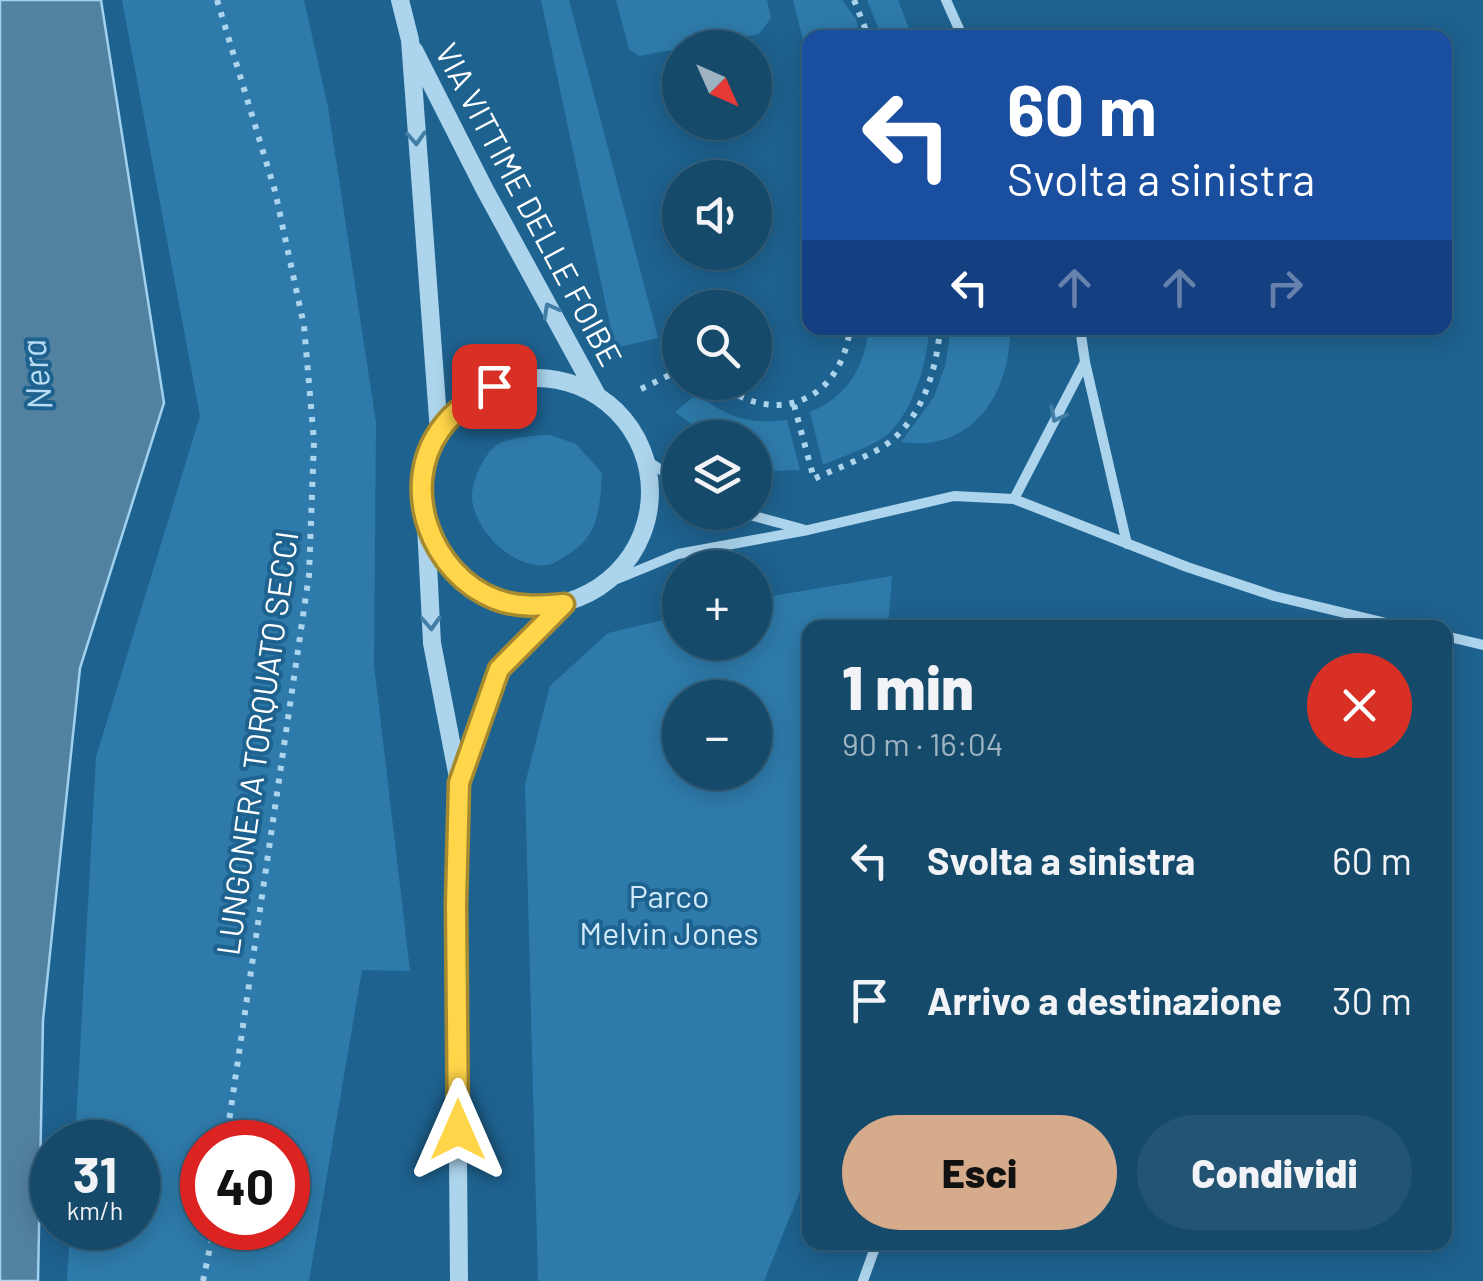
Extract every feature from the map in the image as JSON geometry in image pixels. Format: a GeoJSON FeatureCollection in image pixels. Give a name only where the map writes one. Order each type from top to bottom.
{"type":"FeatureCollection","features":[{"type":"Feature","properties":{"kind":"street","name":"VIA VITTIME DELLE FOIBE"},"geometry":{"type":"LineString","coordinates":[[400,0],[410,40],[439,432]]}},
{"type":"Feature","properties":{"kind":"street"},"geometry":{"type":"LineString","coordinates":[[946,0],[960,30]]}},
{"type":"Feature","properties":{"kind":"street","name":"VIA VITTIME DELLE FOIBE"},"geometry":{"type":"LineString","coordinates":[[410,40],[597,395]]}},
{"type":"Feature","properties":{"kind":"street"},"geometry":{"type":"LineString","coordinates":[[1081,335],[1128,544]]}},
{"type":"Feature","properties":{"kind":"street"},"geometry":{"type":"LineString","coordinates":[[1014,499],[1085,362]]}},
{"type":"Feature","properties":{"kind":"street"},"geometry":{"type":"LineString","coordinates":[[459,1281],[459,783],[432,643],[422,494],[426,461],[439,432],[463,404],[494,386],[528,378],[564,380],[597,395],[619,412],[647,461],[651,495],[645,529],[628,560],[605,584]]}},
{"type":"Feature","properties":{"kind":"street"},"geometry":{"type":"LineString","coordinates":[[647,461],[662,471]]}},
{"type":"Feature","properties":{"kind":"street"},"geometry":{"type":"LineString","coordinates":[[426,526],[442,557],[464,582],[496,600],[530,607],[564,604],[678,554],[808,530],[954,496],[1014,499],[1274,596],[1374,620]]}},
{"type":"Feature","properties":{"kind":"street"},"geometry":{"type":"LineString","coordinates":[[772,521],[808,530]]}},
{"type":"Feature","properties":{"kind":"street"},"geometry":{"type":"LineString","coordinates":[[459,783],[499,669],[564,604]]}},
{"type":"Feature","properties":{"kind":"street"},"geometry":{"type":"LineString","coordinates":[[1452,638],[1483,645]]}},
{"type":"Feature","properties":{"kind":"street"},"geometry":{"type":"LineString","coordinates":[[863,1281],[874,1250]]}},
{"type":"Feature","properties":{"kind":"path","name":"LUNGONERA TORQUATO SECCI"},"geometry":{"type":"LineString","coordinates":[[216,0],[275,191],[304,326],[314,441],[309,575],[229,1120]]}},
{"type":"Feature","properties":{"kind":"path"},"geometry":{"type":"LineString","coordinates":[[854,0],[866,30]]}},
{"type":"Feature","properties":{"kind":"path"},"geometry":{"type":"LineString","coordinates":[[747,400],[762,406],[794,405],[811,397],[833,375],[848,348],[849,335]]}},
{"type":"Feature","properties":{"kind":"path"},"geometry":{"type":"LineString","coordinates":[[794,405],[814,479],[891,441],[923,400],[939,335]]}},
{"type":"Feature","properties":{"kind":"path"},"geometry":{"type":"LineString","coordinates":[[634,392],[662,379]]}},
{"type":"Feature","properties":{"kind":"path"},"geometry":{"type":"LineString","coordinates":[[203,1281],[209,1250]]}},
{"type":"Feature","properties":{"kind":"green space"},"geometry":{"type":"Polygon","coordinates":[[[122,0],[304,0],[328,107],[376,423],[374,665],[410,971],[362,970],[309,1281],[67,1281],[69,1250],[160,1250],[160,1120],[76,1120],[96,757],[200,416],[122,0]]]}},
{"type":"Feature","properties":{"kind":"green space"},"geometry":{"type":"Polygon","coordinates":[[[541,0],[569,0],[658,338],[615,348],[541,0]]]}},
{"type":"Feature","properties":{"kind":"green space"},"geometry":{"type":"Polygon","coordinates":[[[616,0],[767,0],[771,18],[762,30],[662,30],[662,52],[639,56],[629,49],[616,0]]]}},
{"type":"Feature","properties":{"kind":"green space"},"geometry":{"type":"Polygon","coordinates":[[[793,0],[842,0],[856,19],[858,30],[802,30],[802,36],[793,0]]]}},
{"type":"Feature","properties":{"kind":"green space"},"geometry":{"type":"Polygon","coordinates":[[[867,0],[898,0],[909,30],[879,30],[867,0]]]}},
{"type":"Feature","properties":{"kind":"green space"},"geometry":{"type":"Polygon","coordinates":[[[867,335],[928,335],[917,385],[896,425],[887,435],[823,465],[810,412],[834,398],[852,379],[867,335]]]}},
{"type":"Feature","properties":{"kind":"green space"},"geometry":{"type":"Polygon","coordinates":[[[950,335],[1010,335],[1004,374],[983,413],[949,438],[926,443],[901,442],[934,397],[950,335]]]}},
{"type":"Feature","properties":{"kind":"green space"},"geometry":{"type":"Polygon","coordinates":[[[690,400],[706,400],[739,418],[754,420],[686,420],[675,412],[690,400]]]}},
{"type":"Feature","properties":{"kind":"green space"},"geometry":{"type":"Polygon","coordinates":[[[787,420],[800,470],[772,471],[772,421],[787,420]]]}},
{"type":"Feature","properties":{"kind":"green space"},"geometry":{"type":"Polygon","coordinates":[[[550,435],[576,444],[602,473],[600,497],[592,529],[579,547],[553,563],[535,565],[510,555],[489,537],[475,513],[472,494],[483,462],[497,445],[516,438],[550,435]]]}},
{"type":"Feature","properties":{"kind":"green space","name":"Parco Melvin Jones"},"geometry":{"type":"Polygon","coordinates":[[[892,576],[889,620],[802,620],[802,1187],[764,1281],[538,1281],[525,784],[550,686],[608,633],[662,620],[662,660],[772,660],[772,596],[892,576]]]}},
{"type":"Feature","properties":{"kind":"water","name":"Nera"},"geometry":{"type":"Polygon","coordinates":[[[0,0],[101,0],[164,403],[80,668],[43,1020],[41,1120],[30,1120],[30,1250],[39,1250],[38,1281],[0,1281],[0,0]]]}},
{"type":"Feature","properties":{"kind":"route"},"geometry":{"type":"LineString","coordinates":[[458,1130],[459,783],[499,669],[564,604],[530,607],[496,600],[464,582],[442,557],[426,526],[422,494],[426,461],[439,432],[463,404],[494,386]]}}]}
